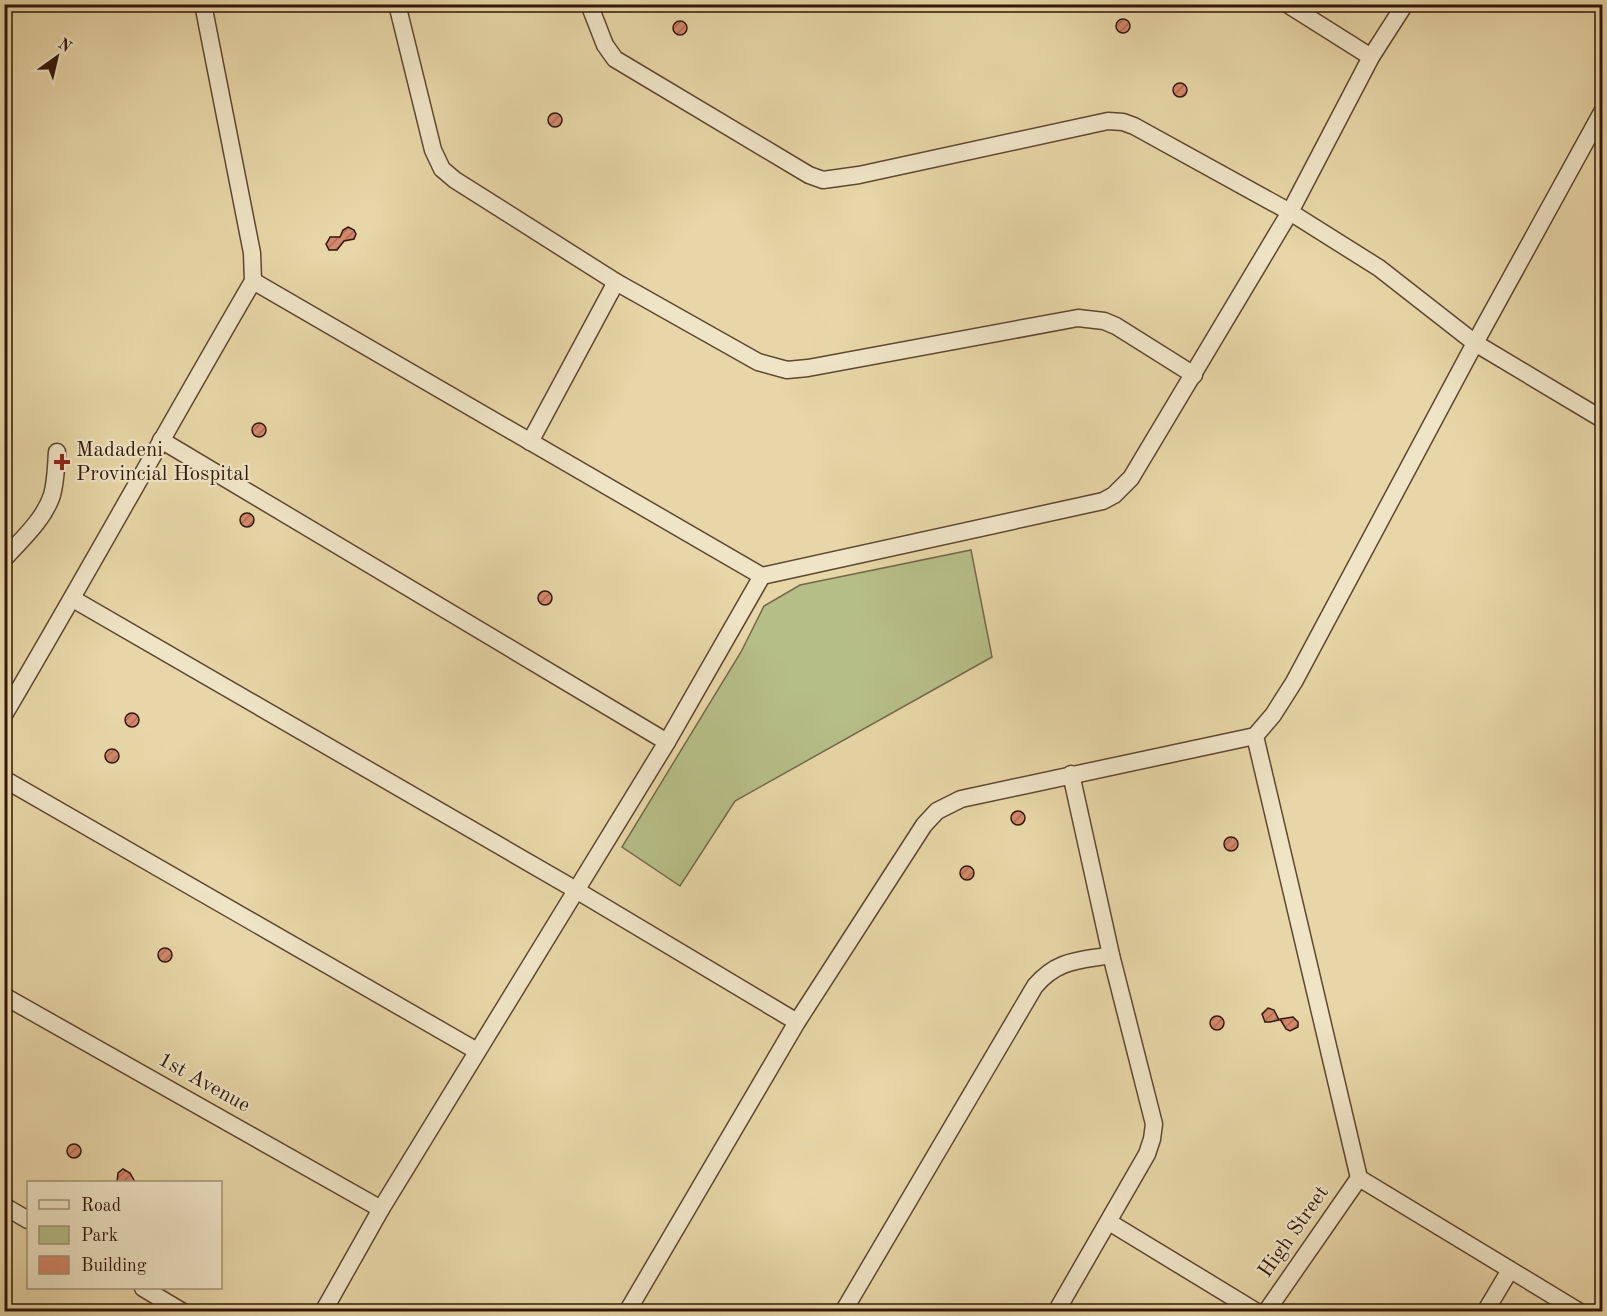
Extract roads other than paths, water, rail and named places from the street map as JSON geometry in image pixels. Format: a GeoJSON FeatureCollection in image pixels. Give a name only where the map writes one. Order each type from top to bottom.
{"type":"FeatureCollection","features":[{"type":"Feature","properties":{"kind":"street"},"geometry":{"type":"LineString","coordinates":[[4,715],[73,599],[161,440],[254,280],[252,253],[203,4]]}},
{"type":"Feature","properties":{"kind":"street"},"geometry":{"type":"LineString","coordinates":[[397,4],[433,150],[442,169],[470,192],[616,282],[758,362],[787,370],[808,368],[1078,318],[1104,321],[1116,326],[1194,375]]}},
{"type":"Feature","properties":{"kind":"street"},"geometry":{"type":"LineString","coordinates":[[589,4],[593,20],[605,45],[615,58],[809,175],[822,180],[859,175],[1108,121],[1123,122],[1134,126],[1290,212],[1379,268],[1474,343],[1602,419]]}},
{"type":"Feature","properties":{"kind":"street"},"geometry":{"type":"LineString","coordinates":[[1287,4],[1371,57]]}},
{"type":"Feature","properties":{"kind":"street"},"geometry":{"type":"LineString","coordinates":[[254,280],[762,576],[1103,501],[1114,495],[1131,478],[1194,375],[1290,212],[1371,57],[1406,4]]}},
{"type":"Feature","properties":{"kind":"street"},"geometry":{"type":"LineString","coordinates":[[627,1311],[797,1022],[924,825],[937,811],[961,799],[1256,735],[1273,715],[1294,682],[1474,343],[1602,111]]}},
{"type":"Feature","properties":{"kind":"street"},"geometry":{"type":"LineString","coordinates":[[530,442],[616,282]]}},
{"type":"Feature","properties":{"kind":"street"},"geometry":{"type":"LineString","coordinates":[[161,440],[667,742]]}},
{"type":"Feature","properties":{"kind":"street"},"geometry":{"type":"LineString","coordinates":[[4,560],[45,510],[52,495],[57,452]]}},
{"type":"Feature","properties":{"kind":"street"},"geometry":{"type":"LineString","coordinates":[[323,1311],[381,1209],[667,742],[762,576]]}},
{"type":"Feature","properties":{"kind":"street"},"geometry":{"type":"LineString","coordinates":[[73,599],[576,890],[797,1022]]}},
{"type":"Feature","properties":{"kind":"street"},"geometry":{"type":"LineString","coordinates":[[1256,735],[1359,1178],[1580,1311]]}},
{"type":"Feature","properties":{"kind":"street"},"geometry":{"type":"LineString","coordinates":[[1056,1311],[1147,1154],[1154,1124],[1112,955],[1071,774]]}},
{"type":"Feature","properties":{"kind":"street"},"geometry":{"type":"LineString","coordinates":[[4,779],[477,1051]]}},
{"type":"Feature","properties":{"kind":"street"},"geometry":{"type":"LineString","coordinates":[[843,1311],[1035,986],[1046,974],[1063,964],[1112,955]]}},
{"type":"Feature","properties":{"kind":"street","name":"1st Avenue"},"geometry":{"type":"LineString","coordinates":[[4,996],[381,1209]]}},
{"type":"Feature","properties":{"kind":"street","name":"High Street"},"geometry":{"type":"LineString","coordinates":[[1266,1311],[1359,1178]]}},
{"type":"Feature","properties":{"kind":"street"},"geometry":{"type":"LineString","coordinates":[[4,1206],[27,1219]]}},
{"type":"Feature","properties":{"kind":"street"},"geometry":{"type":"LineString","coordinates":[[1109,1222],[1257,1311]]}},
{"type":"Feature","properties":{"kind":"street"},"geometry":{"type":"LineString","coordinates":[[1485,1311],[1510,1270]]}},
{"type":"Feature","properties":{"kind":"street"},"geometry":{"type":"LineString","coordinates":[[146,1289],[183,1311]]}},
{"type":"Feature","properties":{"kind":"place","name":"Madadeni Provincial Hospital"},"geometry":{"type":"Point","coordinates":[62,462]}}]}
